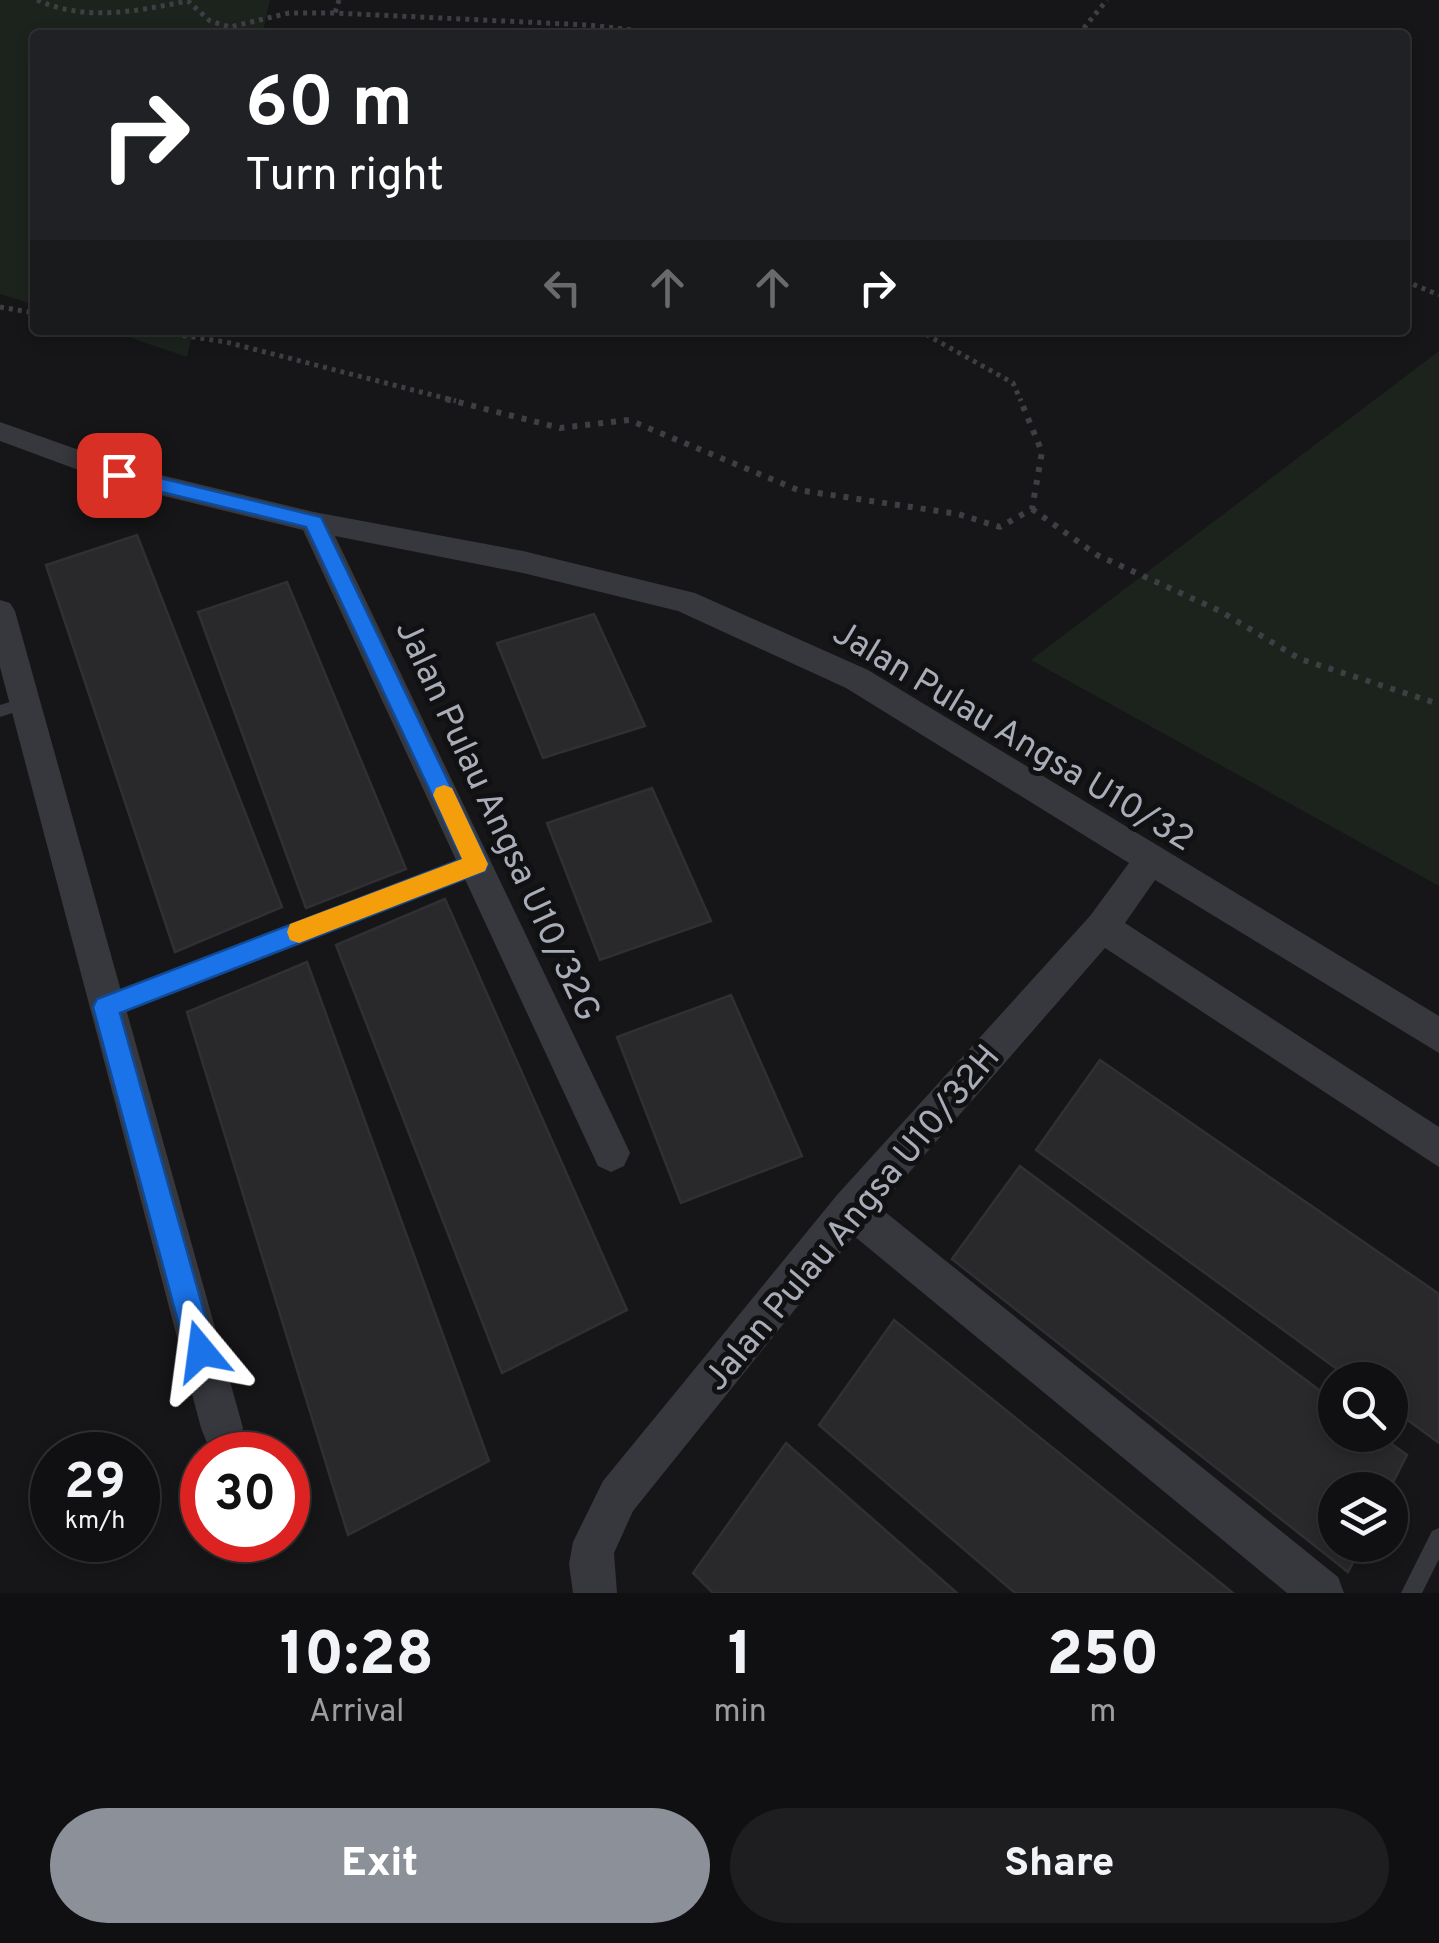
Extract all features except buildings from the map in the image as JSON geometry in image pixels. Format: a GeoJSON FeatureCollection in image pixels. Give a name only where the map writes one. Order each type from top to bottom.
{"type":"FeatureCollection","features":[{"type":"Feature","properties":{"kind":"street","name":"Jalan Pulau Angsa U10/32"},"geometry":{"type":"LineString","coordinates":[[0,431],[119,475],[314,522],[523,562],[686,601],[856,678],[1439,1036]]}},
{"type":"Feature","properties":{"kind":"street","name":"Jalan Pulau Angsa U10/32G"},"geometry":{"type":"LineString","coordinates":[[314,522],[611,1153]]}},
{"type":"Feature","properties":{"kind":"street"},"geometry":{"type":"LineString","coordinates":[[0,612],[11,707],[106,1007],[222,1428]]}},
{"type":"Feature","properties":{"kind":"street","name":"Jalan Pulau Angsa U10/32H"},"geometry":{"type":"LineString","coordinates":[[595,1593],[588,1564],[595,1534],[618,1496],[852,1209],[1102,927],[1151,859]]}},
{"type":"Feature","properties":{"kind":"street"},"geometry":{"type":"LineString","coordinates":[[1102,927],[1439,1149]]}},
{"type":"Feature","properties":{"kind":"street"},"geometry":{"type":"LineString","coordinates":[[852,1209],[1322,1593]]}},
{"type":"Feature","properties":{"kind":"lane"},"geometry":{"type":"LineString","coordinates":[[106,1007],[476,864]]}},
{"type":"Feature","properties":{"kind":"lane"},"geometry":{"type":"LineString","coordinates":[[1411,1593],[1439,1538]]}},
{"type":"Feature","properties":{"kind":"path"},"geometry":{"type":"LineString","coordinates":[[37,0],[62,14],[122,14],[188,1],[210,21],[230,27],[289,13],[335,13],[632,30]]}},
{"type":"Feature","properties":{"kind":"path"},"geometry":{"type":"LineString","coordinates":[[335,13],[339,0]]}},
{"type":"Feature","properties":{"kind":"path"},"geometry":{"type":"LineString","coordinates":[[1082,30],[1107,0]]}},
{"type":"Feature","properties":{"kind":"path"},"geometry":{"type":"LineString","coordinates":[[586,30],[588,25]]}},
{"type":"Feature","properties":{"kind":"path"},"geometry":{"type":"LineString","coordinates":[[1410,283],[1439,295]]}},
{"type":"Feature","properties":{"kind":"path"},"geometry":{"type":"LineString","coordinates":[[0,307],[30,312]]}},
{"type":"Feature","properties":{"kind":"path"},"geometry":{"type":"LineString","coordinates":[[180,335],[226,342],[560,428],[629,420],[798,490],[958,514],[1000,527],[1032,508],[1042,452],[1013,383],[927,335]]}},
{"type":"Feature","properties":{"kind":"path"},"geometry":{"type":"LineString","coordinates":[[226,342],[229,335]]}},
{"type":"Feature","properties":{"kind":"path"},"geometry":{"type":"LineString","coordinates":[[1032,508],[1097,555],[1220,611],[1300,659],[1439,704]]}},
{"type":"Feature","properties":{"kind":"shaded area"},"geometry":{"type":"Polygon","coordinates":[[[0,0],[270,0],[263,30],[30,30],[30,303],[0,294],[0,0]]]}},
{"type":"Feature","properties":{"kind":"shaded area"},"geometry":{"type":"Polygon","coordinates":[[[123,335],[192,335],[187,357],[123,335]]]}},
{"type":"Feature","properties":{"kind":"shaded area"},"geometry":{"type":"Polygon","coordinates":[[[1439,351],[1439,886],[1031,660],[1439,351]]]}},
{"type":"Feature","properties":{"kind":"slow traffic"},"geometry":{"type":"LineString","coordinates":[[299,932],[476,864],[444,795]]}},
{"type":"Feature","properties":{"kind":"route"},"geometry":{"type":"LineString","coordinates":[[119,475],[314,522],[476,864],[106,1007],[201,1351]]}}]}
